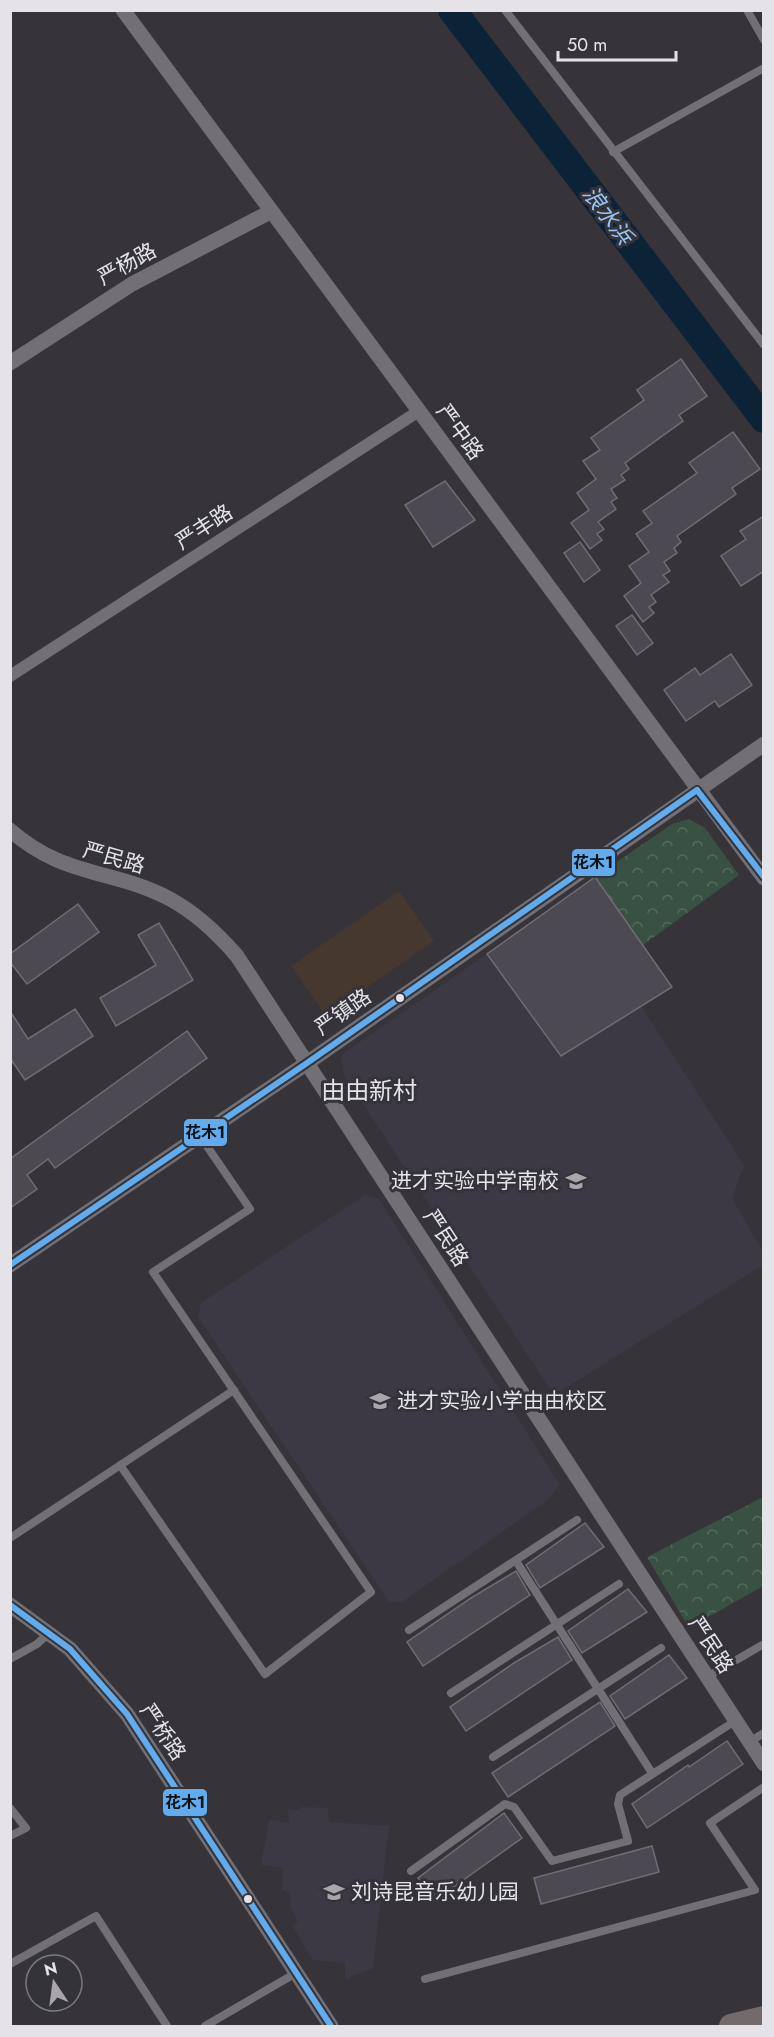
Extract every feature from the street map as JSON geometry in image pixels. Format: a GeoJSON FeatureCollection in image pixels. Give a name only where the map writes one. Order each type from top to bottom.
{"type":"FeatureCollection","features":[{"type":"Feature","properties":{"kind":"main road"},"geometry":{"type":"LineString","coordinates":[[731,2026],[764,2018]]}},
{"type":"Feature","properties":{"kind":"street","name":"严中路"},"geometry":{"type":"LineString","coordinates":[[123,10],[764,878]]}},
{"type":"Feature","properties":{"kind":"street","name":"严杨路"},"geometry":{"type":"LineString","coordinates":[[10,363],[132,284],[270,212]]}},
{"type":"Feature","properties":{"kind":"street","name":"严丰路"},"geometry":{"type":"LineString","coordinates":[[10,676],[419,411]]}},
{"type":"Feature","properties":{"kind":"street","name":"严镇路"},"geometry":{"type":"LineString","coordinates":[[10,1265],[307,1063],[764,744]]}},
{"type":"Feature","properties":{"kind":"street","name":"严民路"},"geometry":{"type":"LineString","coordinates":[[10,830],[39,852],[70,867],[148,889],[193,914],[221,937],[237,956],[764,1764]]}},
{"type":"Feature","properties":{"kind":"street","name":"严桥路"},"geometry":{"type":"LineString","coordinates":[[10,1605],[50,1632],[93,1672],[127,1714],[331,2026]]}},
{"type":"Feature","properties":{"kind":"lane"},"geometry":{"type":"LineString","coordinates":[[506,10],[764,345]]}},
{"type":"Feature","properties":{"kind":"lane"},"geometry":{"type":"LineString","coordinates":[[747,10],[764,40]]}},
{"type":"Feature","properties":{"kind":"lane"},"geometry":{"type":"LineString","coordinates":[[614,152],[764,68]]}},
{"type":"Feature","properties":{"kind":"lane"},"geometry":{"type":"LineString","coordinates":[[120,1465],[265,1674],[371,1592],[153,1272],[250,1209],[200,1134]]}},
{"type":"Feature","properties":{"kind":"lane"},"geometry":{"type":"LineString","coordinates":[[10,1538],[234,1390]]}},
{"type":"Feature","properties":{"kind":"lane"},"geometry":{"type":"LineString","coordinates":[[409,1630],[578,1520]]}},
{"type":"Feature","properties":{"kind":"lane"},"geometry":{"type":"LineString","coordinates":[[516,1560],[652,1773]]}},
{"type":"Feature","properties":{"kind":"lane"},"geometry":{"type":"LineString","coordinates":[[451,1694],[619,1584]]}},
{"type":"Feature","properties":{"kind":"lane"},"geometry":{"type":"LineString","coordinates":[[10,1659],[37,1644],[50,1632]]}},
{"type":"Feature","properties":{"kind":"lane"},"geometry":{"type":"LineString","coordinates":[[707,1677],[764,1644]]}},
{"type":"Feature","properties":{"kind":"lane"},"geometry":{"type":"LineString","coordinates":[[493,1757],[661,1648]]}},
{"type":"Feature","properties":{"kind":"lane"},"geometry":{"type":"LineString","coordinates":[[411,1871],[506,1804],[514,1807],[552,1861],[628,1840],[618,1798],[652,1773],[735,1721]]}},
{"type":"Feature","properties":{"kind":"lane"},"geometry":{"type":"LineString","coordinates":[[749,1742],[764,1733]]}},
{"type":"Feature","properties":{"kind":"lane"},"geometry":{"type":"LineString","coordinates":[[425,1979],[755,1890],[710,1823],[764,1787]]}},
{"type":"Feature","properties":{"kind":"lane"},"geometry":{"type":"LineString","coordinates":[[10,1808],[26,1828],[10,1836]]}},
{"type":"Feature","properties":{"kind":"lane"},"geometry":{"type":"LineString","coordinates":[[10,1964],[96,1916],[167,2026]]}},
{"type":"Feature","properties":{"kind":"lane"},"geometry":{"type":"LineString","coordinates":[[205,2026],[296,1972]]}},
{"type":"Feature","properties":{"kind":"shaded area"},"geometry":{"type":"Polygon","coordinates":[[[399,891],[434,941],[326,1016],[291,966],[399,891]]]}},
{"type":"Feature","properties":{"kind":"shaded area","name":"进才实验中学南校"},"geometry":{"type":"Polygon","coordinates":[[[487,954],[561,1055],[641,1006],[744,1165],[732,1198],[763,1252],[763,1265],[554,1395],[344,1075],[341,1055],[487,954]]]}},
{"type":"Feature","properties":{"kind":"shaded area","name":"进才实验小学由由校区"},"geometry":{"type":"Polygon","coordinates":[[[365,1195],[379,1199],[560,1485],[548,1500],[402,1602],[389,1602],[198,1317],[201,1303],[365,1195]]]}},
{"type":"Feature","properties":{"kind":"shaded area","name":"刘诗昆音乐幼儿园"},"geometry":{"type":"Polygon","coordinates":[[[300,1807],[328,1808],[329,1822],[389,1826],[373,1968],[345,1979],[345,1963],[313,1960],[292,1925],[298,1921],[290,1907],[291,1894],[282,1890],[283,1868],[261,1865],[269,1819],[289,1823],[288,1809],[299,1811],[300,1807]]]}},
{"type":"Feature","properties":{"kind":"green space"},"geometry":{"type":"Polygon","coordinates":[[[689,819],[705,828],[739,875],[643,945],[595,877],[672,824],[689,819]]]}},
{"type":"Feature","properties":{"kind":"green space"},"geometry":{"type":"Polygon","coordinates":[[[763,1497],[763,1586],[689,1628],[647,1557],[763,1497]]]}},
{"type":"Feature","properties":{"kind":"building"},"geometry":{"type":"Polygon","coordinates":[[[681,359],[707,396],[679,415],[683,421],[625,463],[629,469],[621,475],[625,480],[611,489],[617,498],[611,502],[616,509],[598,522],[604,529],[597,534],[602,540],[590,549],[571,523],[589,510],[577,493],[596,479],[583,461],[600,450],[591,438],[644,400],[637,390],[681,359]]]}},
{"type":"Feature","properties":{"kind":"building"},"geometry":{"type":"Polygon","coordinates":[[[733,432],[760,469],[732,488],[736,494],[677,536],[681,542],[674,548],[677,553],[664,562],[670,571],[663,575],[669,582],[651,595],[656,602],[649,607],[654,613],[643,622],[624,596],[641,583],[629,566],[649,552],[636,534],[652,523],[643,511],[697,473],[689,463],[733,432]]]}},
{"type":"Feature","properties":{"kind":"building"},"geometry":{"type":"Polygon","coordinates":[[[445,481],[475,520],[433,547],[405,505],[445,481]]]}},
{"type":"Feature","properties":{"kind":"building"},"geometry":{"type":"Polygon","coordinates":[[[764,516],[764,571],[741,586],[721,556],[746,539],[740,531],[764,516]]]}},
{"type":"Feature","properties":{"kind":"building"},"geometry":{"type":"Polygon","coordinates":[[[580,542],[600,570],[584,582],[564,553],[580,542]]]}},
{"type":"Feature","properties":{"kind":"building"},"geometry":{"type":"Polygon","coordinates":[[[632,615],[653,643],[637,655],[616,626],[632,615]]]}},
{"type":"Feature","properties":{"kind":"building"},"geometry":{"type":"Polygon","coordinates":[[[731,654],[752,685],[719,707],[715,701],[686,721],[664,690],[695,668],[700,675],[731,654]]]}},
{"type":"Feature","properties":{"kind":"building"},"geometry":{"type":"Polygon","coordinates":[[[595,877],[672,987],[561,1056],[487,954],[595,877]]]}},
{"type":"Feature","properties":{"kind":"building"},"geometry":{"type":"Polygon","coordinates":[[[78,904],[99,932],[27,984],[10,962],[10,954],[78,904]]]}},
{"type":"Feature","properties":{"kind":"building"},"geometry":{"type":"Polygon","coordinates":[[[159,923],[193,980],[116,1026],[100,998],[156,965],[138,935],[159,923]]]}},
{"type":"Feature","properties":{"kind":"building"},"geometry":{"type":"Polygon","coordinates":[[[75,1009],[93,1036],[25,1080],[10,1058],[10,1011],[28,1039],[75,1009]]]}},
{"type":"Feature","properties":{"kind":"building"},"geometry":{"type":"Polygon","coordinates":[[[187,1031],[207,1058],[55,1168],[48,1159],[27,1175],[37,1189],[10,1208],[10,1159],[187,1031]]]}},
{"type":"Feature","properties":{"kind":"building"},"geometry":{"type":"Polygon","coordinates":[[[585,1523],[604,1547],[540,1588],[526,1565],[585,1523]]]}},
{"type":"Feature","properties":{"kind":"building"},"geometry":{"type":"Polygon","coordinates":[[[516,1571],[530,1595],[423,1666],[407,1642],[471,1598],[516,1571]]]}},
{"type":"Feature","properties":{"kind":"building"},"geometry":{"type":"Polygon","coordinates":[[[628,1589],[647,1612],[582,1653],[568,1631],[628,1589]]]}},
{"type":"Feature","properties":{"kind":"building"},"geometry":{"type":"Polygon","coordinates":[[[558,1637],[572,1660],[466,1731],[450,1707],[514,1663],[558,1637]]]}},
{"type":"Feature","properties":{"kind":"building"},"geometry":{"type":"Polygon","coordinates":[[[669,1655],[687,1678],[625,1719],[610,1696],[669,1655]]]}},
{"type":"Feature","properties":{"kind":"building"},"geometry":{"type":"Polygon","coordinates":[[[600,1702],[615,1726],[508,1797],[492,1773],[600,1702]]]}},
{"type":"Feature","properties":{"kind":"building"},"geometry":{"type":"Polygon","coordinates":[[[727,1741],[743,1764],[647,1828],[632,1804],[727,1741]]]}},
{"type":"Feature","properties":{"kind":"building"},"geometry":{"type":"Polygon","coordinates":[[[504,1813],[522,1838],[434,1901],[418,1878],[504,1813]]]}},
{"type":"Feature","properties":{"kind":"building"},"geometry":{"type":"Polygon","coordinates":[[[652,1846],[659,1872],[541,1904],[534,1878],[652,1846]]]}},
{"type":"Feature","properties":{"kind":"waterway","name":"浪水浜"},"geometry":{"type":"LineString","coordinates":[[452,10],[764,419]]}},
{"type":"Feature","properties":{"kind":"transit line","name":"花木1"},"geometry":{"type":"LineString","coordinates":[[10,1265],[307,1063],[697,790],[764,877]]}},
{"type":"Feature","properties":{"kind":"transit line","name":"花木1"},"geometry":{"type":"LineString","coordinates":[[10,1605],[70,1649],[127,1714],[331,2026]]}},
{"type":"Feature","properties":{"kind":"place","name":"进才实验中学南校"},"geometry":{"type":"Point","coordinates":[576,1181]}},
{"type":"Feature","properties":{"kind":"place","name":"进才实验小学由由校区"},"geometry":{"type":"Point","coordinates":[380,1401]}},
{"type":"Feature","properties":{"kind":"place","name":"刘诗昆音乐幼儿园"},"geometry":{"type":"Point","coordinates":[334,1892]}},
{"type":"Feature","properties":{"kind":"district","name":"由由新村"},"geometry":{"type":"Point","coordinates":[369,1091]}}]}
